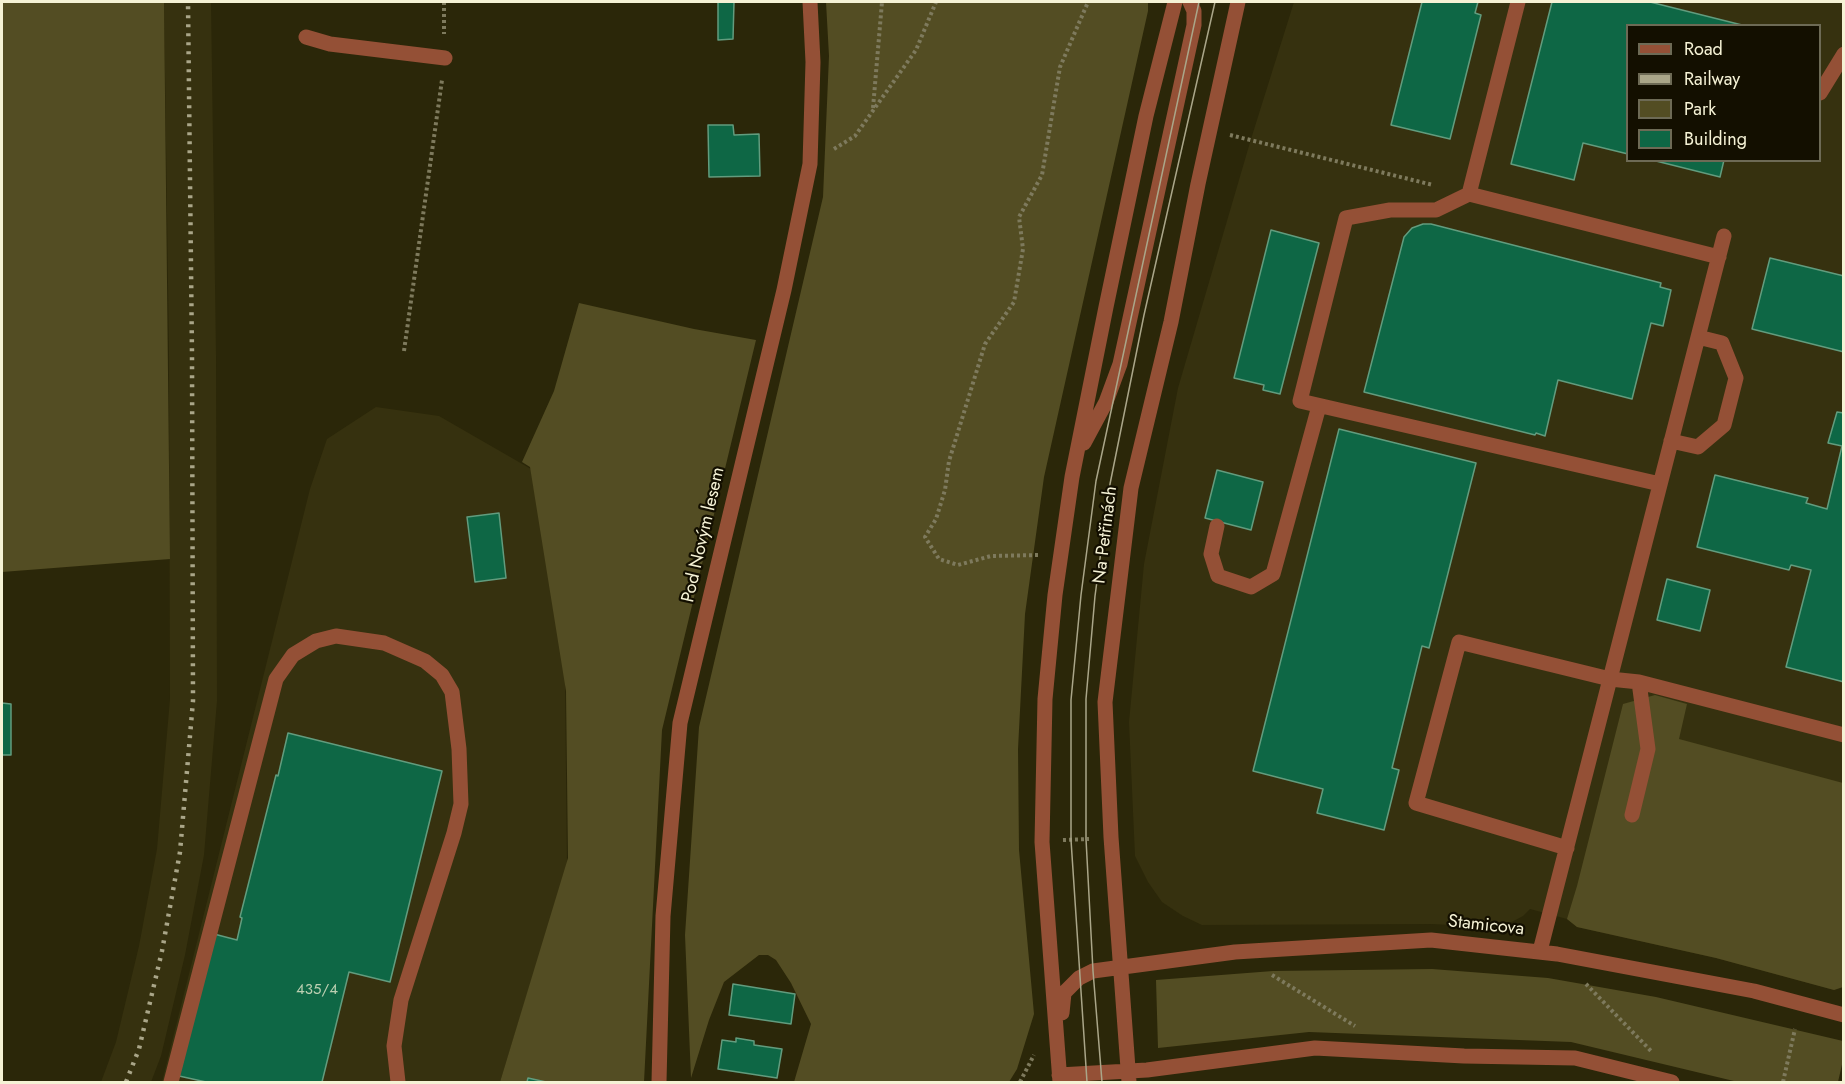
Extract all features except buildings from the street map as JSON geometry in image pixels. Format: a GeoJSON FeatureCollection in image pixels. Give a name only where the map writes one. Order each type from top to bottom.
{"type":"FeatureCollection","features":[{"type":"Feature","properties":{"kind":"street","name":"Pod Novým lesem"},"geometry":{"type":"LineString","coordinates":[[659,1083],[663,916],[680,723],[784,290],[810,164],[813,62],[810,2]]}},
{"type":"Feature","properties":{"kind":"street"},"geometry":{"type":"LineString","coordinates":[[1175,2],[1146,116],[1071,477],[1055,595],[1045,711],[1042,842],[1057,1080],[1128,1077],[1315,1048],[1575,1059],[1672,1083]]}},
{"type":"Feature","properties":{"kind":"street"},"geometry":{"type":"LineString","coordinates":[[1071,477],[1086,439],[1106,402],[1120,364],[1194,25],[1194,11],[1190,2]]}},
{"type":"Feature","properties":{"kind":"street","name":"Na Petřinách"},"geometry":{"type":"LineString","coordinates":[[1128,1077],[1111,837],[1105,702],[1131,488],[1172,322],[1198,184],[1238,2]]}},
{"type":"Feature","properties":{"kind":"street"},"geometry":{"type":"LineString","coordinates":[[1469,194],[1518,2]]}},
{"type":"Feature","properties":{"kind":"street"},"geometry":{"type":"LineString","coordinates":[[306,37],[330,44],[445,58]]}},
{"type":"Feature","properties":{"kind":"street"},"geometry":{"type":"LineString","coordinates":[[1821,91],[1844,54]]}},
{"type":"Feature","properties":{"kind":"street"},"geometry":{"type":"LineString","coordinates":[[1660,484],[1300,401],[1346,218],[1390,210],[1436,210],[1469,194],[1719,257]]}},
{"type":"Feature","properties":{"kind":"street"},"geometry":{"type":"LineString","coordinates":[[1540,951],[1724,236]]}},
{"type":"Feature","properties":{"kind":"street"},"geometry":{"type":"LineString","coordinates":[[1671,441],[1698,447],[1724,425],[1736,378],[1722,343],[1698,337]]}},
{"type":"Feature","properties":{"kind":"street"},"geometry":{"type":"LineString","coordinates":[[1217,526],[1211,554],[1218,576],[1251,587],[1273,574],[1318,406]]}},
{"type":"Feature","properties":{"kind":"street"},"geometry":{"type":"LineString","coordinates":[[171,1083],[276,679],[293,655],[316,641],[336,636],[384,643],[425,661],[442,675],[452,692],[459,749],[461,804],[401,1000],[394,1046],[398,1083]]}},
{"type":"Feature","properties":{"kind":"street"},"geometry":{"type":"LineString","coordinates":[[1567,848],[1416,803],[1459,642],[1610,679],[1639,682],[1844,735]]}},
{"type":"Feature","properties":{"kind":"street"},"geometry":{"type":"LineString","coordinates":[[1632,815],[1648,749],[1639,682]]}},
{"type":"Feature","properties":{"kind":"street","name":"Stamicova"},"geometry":{"type":"LineString","coordinates":[[1057,1080],[1064,993],[1079,978],[1092,971],[1235,951],[1431,940],[1540,951],[1754,991],[1844,1015]]}},
{"type":"Feature","properties":{"kind":"path"},"geometry":{"type":"LineString","coordinates":[[404,351],[445,58],[444,2]]}},
{"type":"Feature","properties":{"kind":"path"},"geometry":{"type":"LineString","coordinates":[[873,110],[882,2]]}},
{"type":"Feature","properties":{"kind":"path"},"geometry":{"type":"LineString","coordinates":[[810,164],[855,136],[916,50],[936,2]]}},
{"type":"Feature","properties":{"kind":"path"},"geometry":{"type":"LineString","coordinates":[[1039,555],[991,556],[958,565],[939,559],[925,537],[936,519],[945,490],[949,461],[985,344],[1014,302],[1023,249],[1019,217],[1042,175],[1060,67],[1088,2]]}},
{"type":"Feature","properties":{"kind":"path"},"geometry":{"type":"LineString","coordinates":[[1227,134],[1469,194]]}},
{"type":"Feature","properties":{"kind":"path"},"geometry":{"type":"LineString","coordinates":[[1231,147],[1234,136]]}},
{"type":"Feature","properties":{"kind":"path"},"geometry":{"type":"LineString","coordinates":[[1062,841],[1094,838]]}},
{"type":"Feature","properties":{"kind":"path"},"geometry":{"type":"LineString","coordinates":[[1235,951],[1361,1029]]}},
{"type":"Feature","properties":{"kind":"path"},"geometry":{"type":"LineString","coordinates":[[1557,954],[1656,1057]]}},
{"type":"Feature","properties":{"kind":"path"},"geometry":{"type":"LineString","coordinates":[[1783,1083],[1795,1029]]}},
{"type":"Feature","properties":{"kind":"path"},"geometry":{"type":"LineString","coordinates":[[1020,1083],[1036,1052]]}},
{"type":"Feature","properties":{"kind":"shaded area"},"geometry":{"type":"Polygon","coordinates":[[[164,2],[211,2],[216,355],[217,701],[204,855],[185,955],[161,1056],[151,1082],[101,1082],[116,1042],[139,946],[157,849],[170,699],[169,355],[164,2]]]}},
{"type":"Feature","properties":{"kind":"shaded area"},"geometry":{"type":"Polygon","coordinates":[[[1294,2],[1843,2],[1843,987],[1834,990],[1716,958],[1577,927],[1567,919],[1530,909],[1523,916],[1506,925],[1491,927],[1432,924],[1202,925],[1162,902],[1148,882],[1135,856],[1129,722],[1144,564],[1178,388],[1294,2]]]}},
{"type":"Feature","properties":{"kind":"shaded area"},"geometry":{"type":"Polygon","coordinates":[[[376,407],[439,416],[531,469],[565,675],[567,867],[500,1082],[162,1082],[310,489],[327,439],[376,407]]]}},
{"type":"Feature","properties":{"kind":"green space"},"geometry":{"type":"Polygon","coordinates":[[[2,2],[164,2],[170,559],[2,572],[2,2]]]}},
{"type":"Feature","properties":{"kind":"green space"},"geometry":{"type":"Polygon","coordinates":[[[826,2],[1148,2],[1148,11],[1044,477],[1025,614],[1018,749],[1019,850],[1034,1014],[1017,1069],[1009,1082],[794,1082],[811,1024],[791,983],[776,960],[768,955],[759,955],[724,982],[709,1020],[691,1078],[685,935],[699,727],[823,197],[829,56],[826,2]]]}},
{"type":"Feature","properties":{"kind":"green space"},"geometry":{"type":"Polygon","coordinates":[[[579,303],[694,329],[756,340],[662,730],[644,1082],[500,1082],[568,858],[566,691],[530,467],[522,462],[554,391],[579,303]]]}},
{"type":"Feature","properties":{"kind":"green space"},"geometry":{"type":"Polygon","coordinates":[[[1655,695],[1687,704],[1679,739],[1843,783],[1843,987],[1834,990],[1716,958],[1577,927],[1567,919],[1623,704],[1655,695]]]}},
{"type":"Feature","properties":{"kind":"green space"},"geometry":{"type":"Polygon","coordinates":[[[1432,969],[1548,978],[1656,997],[1843,1041],[1843,1060],[1838,1082],[1738,1082],[1571,1042],[1309,1032],[1158,1048],[1156,980],[1273,971],[1432,969]]]}},
{"type":"Feature","properties":{"kind":"tram line"},"geometry":{"type":"LineString","coordinates":[[1087,1082],[1071,840],[1071,700],[1081,595],[1096,481],[1199,2]]}},
{"type":"Feature","properties":{"kind":"tram line"},"geometry":{"type":"LineString","coordinates":[[1102,1082],[1086,839],[1086,699],[1095,596],[1110,484],[1144,315],[1215,2]]}},
{"type":"Feature","properties":{"kind":"railway"},"geometry":{"type":"LineString","coordinates":[[126,1082],[139,1049],[162,951],[180,852],[193,701],[188,2]]}}]}
